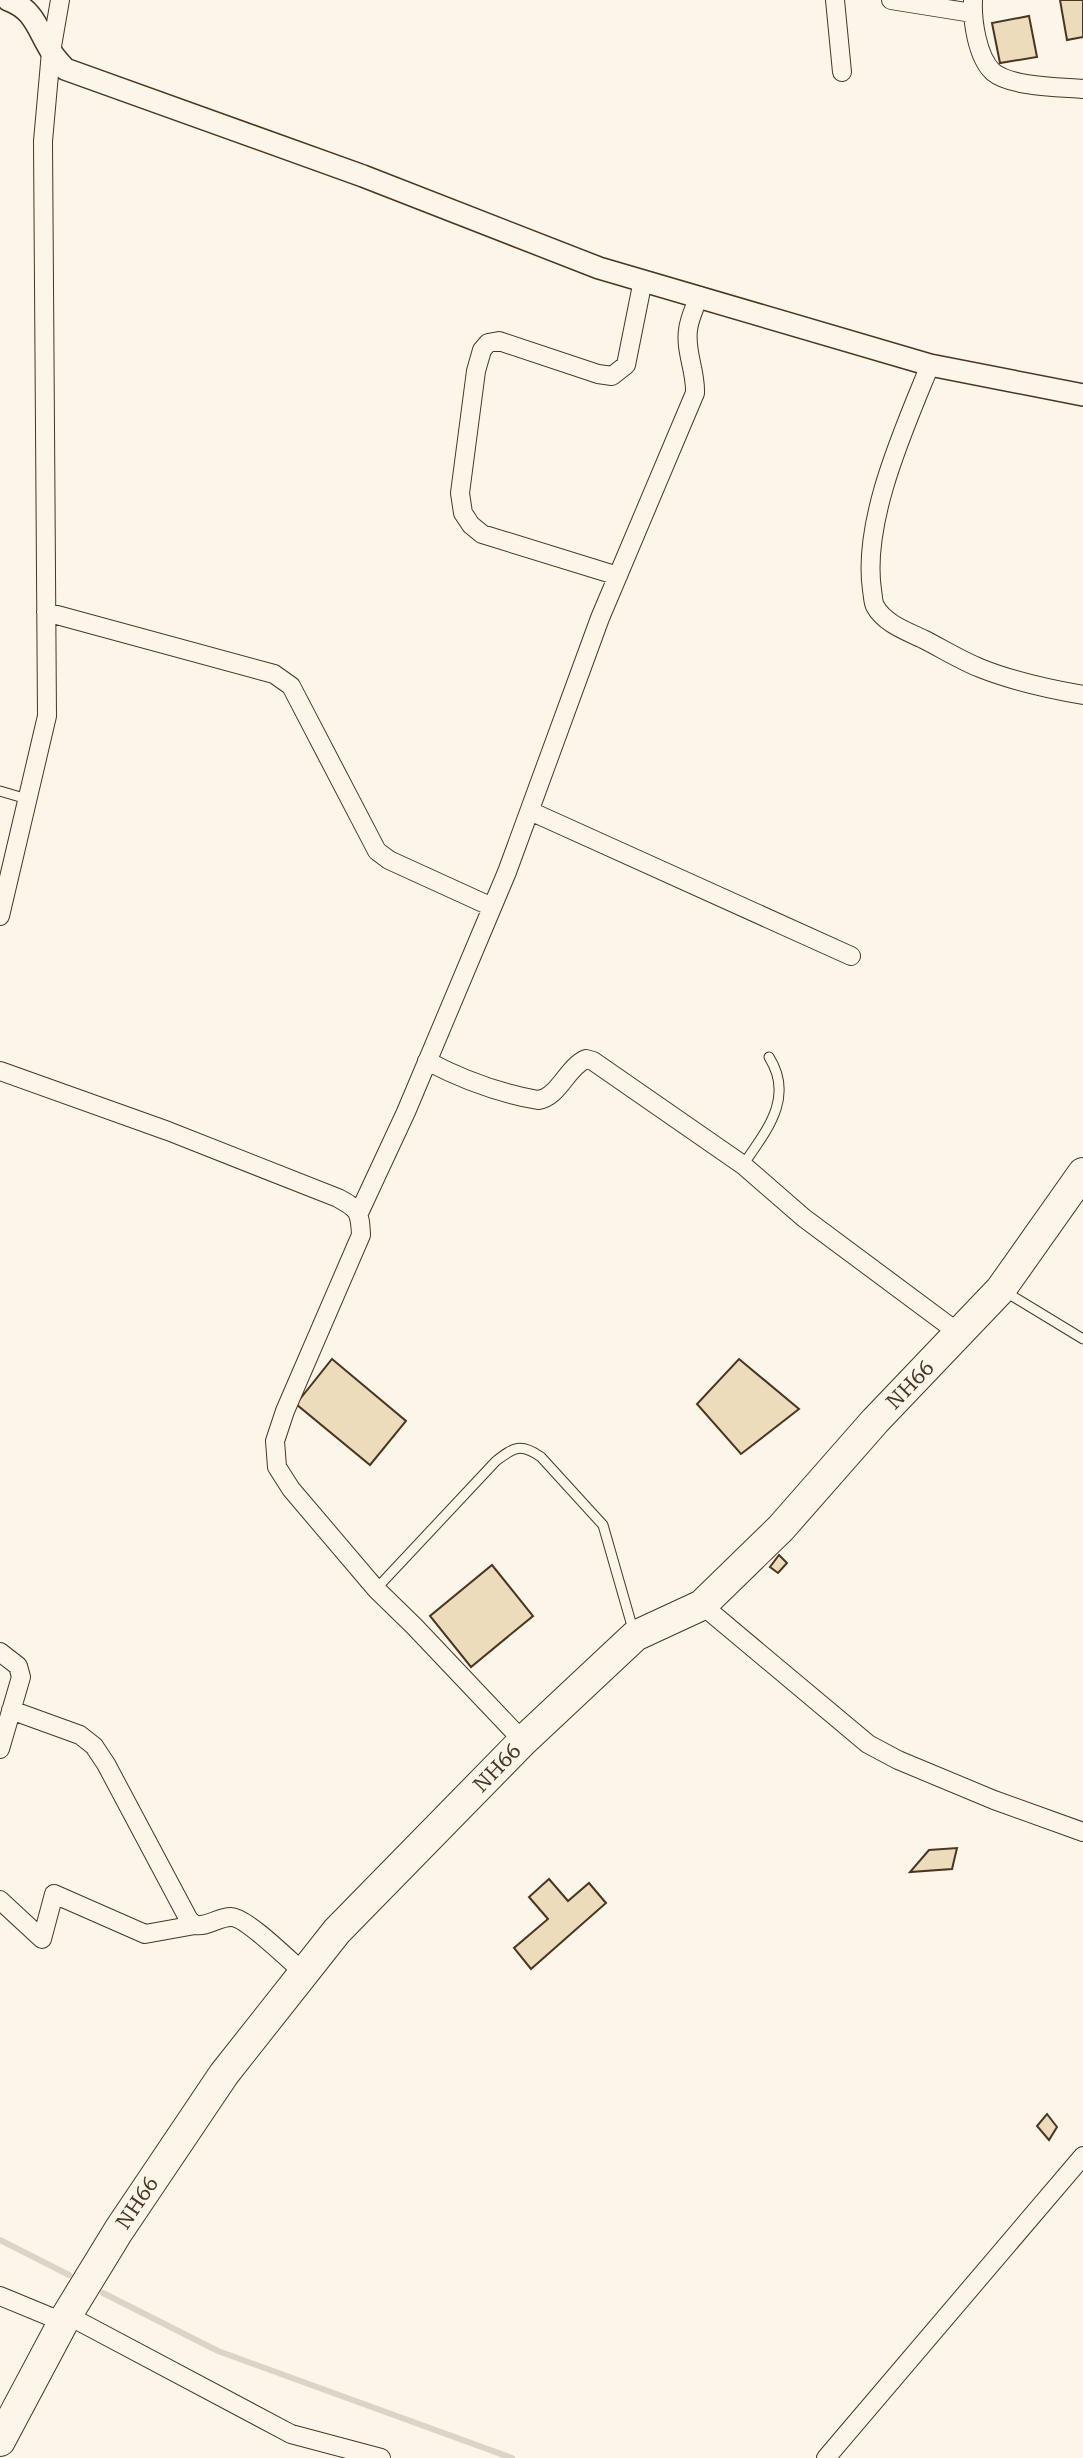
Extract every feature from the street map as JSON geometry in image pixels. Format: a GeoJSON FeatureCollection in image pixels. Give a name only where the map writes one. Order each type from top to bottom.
{"type":"FeatureCollection","features":[{"type":"Feature","properties":{"kind":"highway","name":"NH66"},"geometry":{"type":"LineString","coordinates":[[0,2441],[65,2319],[119,2230],[224,2074],[337,1931],[523,1741],[635,1636],[702,1605],[781,1528],[874,1421],[1001,1289],[1083,1173]]}},
{"type":"Feature","properties":{"kind":"street"},"geometry":{"type":"LineString","coordinates":[[8,0],[22,5],[41,29],[51,52],[65,69],[363,176],[599,268],[930,365],[1083,395]]}},
{"type":"Feature","properties":{"kind":"street"},"geometry":{"type":"LineString","coordinates":[[1,910],[47,716],[43,141],[51,52],[60,0]]}},
{"type":"Feature","properties":{"kind":"street"},"geometry":{"type":"LineString","coordinates":[[835,0],[842,72]]}},
{"type":"Feature","properties":{"kind":"street"},"geometry":{"type":"LineString","coordinates":[[891,0],[973,6],[976,36],[984,58],[993,72],[1030,84],[1083,89]]}},
{"type":"Feature","properties":{"kind":"street"},"geometry":{"type":"LineString","coordinates":[[618,576],[482,534],[471,525],[463,513],[460,493],[476,371],[482,350],[488,343],[499,341],[598,374],[612,376],[626,365],[643,280]]}},
{"type":"Feature","properties":{"kind":"street"},"geometry":{"type":"LineString","coordinates":[[523,1741],[376,1589],[291,1489],[277,1467],[275,1441],[285,1411],[352,1260],[361,1235],[359,1213],[428,1061],[492,907],[600,618],[695,393],[688,329],[699,296]]}},
{"type":"Feature","properties":{"kind":"street"},"geometry":{"type":"LineString","coordinates":[[930,365],[905,426],[880,505],[871,555],[870,580],[874,604],[883,617],[899,627],[980,668],[1055,690],[1083,695]]}},
{"type":"Feature","properties":{"kind":"street"},"geometry":{"type":"LineString","coordinates":[[46,612],[274,674],[291,686],[377,852],[492,907]]}},
{"type":"Feature","properties":{"kind":"street"},"geometry":{"type":"LineString","coordinates":[[530,811],[851,956]]}},
{"type":"Feature","properties":{"kind":"street"},"geometry":{"type":"LineString","coordinates":[[428,1061],[461,1079],[485,1088],[538,1100],[552,1093],[578,1062],[586,1059],[593,1061],[743,1165],[804,1218],[960,1334]]}},
{"type":"Feature","properties":{"kind":"street"},"geometry":{"type":"LineString","coordinates":[[0,1071],[168,1130],[338,1198],[359,1213]]}},
{"type":"Feature","properties":{"kind":"street"},"geometry":{"type":"LineString","coordinates":[[702,1605],[868,1744],[898,1760],[994,1800],[1083,1832]]}},
{"type":"Feature","properties":{"kind":"street"},"geometry":{"type":"LineString","coordinates":[[0,1652],[18,1666],[21,1677],[0,1749]]}},
{"type":"Feature","properties":{"kind":"street"},"geometry":{"type":"LineString","coordinates":[[11,1710],[80,1735],[94,1746],[189,1920],[195,1925]]}},
{"type":"Feature","properties":{"kind":"street"},"geometry":{"type":"LineString","coordinates":[[0,1900],[42,1939],[54,1894],[145,1934],[203,1926],[225,1917],[241,1918],[304,1973]]}},
{"type":"Feature","properties":{"kind":"street"},"geometry":{"type":"LineString","coordinates":[[826,2458],[1083,2156]]}},
{"type":"Feature","properties":{"kind":"street"},"geometry":{"type":"LineString","coordinates":[[0,2295],[65,2319],[291,2434],[381,2458]]}},
{"type":"Feature","properties":{"kind":"lane"},"geometry":{"type":"LineString","coordinates":[[0,791],[27,799]]}},
{"type":"Feature","properties":{"kind":"lane"},"geometry":{"type":"LineString","coordinates":[[743,1165],[775,1112],[780,1082],[769,1058]]}},
{"type":"Feature","properties":{"kind":"lane"},"geometry":{"type":"LineString","coordinates":[[1001,1289],[1083,1339]]}},
{"type":"Feature","properties":{"kind":"lane"},"geometry":{"type":"LineString","coordinates":[[376,1589],[496,1461],[508,1451],[519,1447],[529,1449],[541,1457],[603,1525],[635,1636]]}},
{"type":"Feature","properties":{"kind":"building"},"geometry":{"type":"Polygon","coordinates":[[[1060,0],[1083,0],[1083,37],[1067,40],[1060,0]]]}},
{"type":"Feature","properties":{"kind":"building"},"geometry":{"type":"Polygon","coordinates":[[[1029,16],[1037,57],[1000,63],[992,23],[1029,16]]]}},
{"type":"Feature","properties":{"kind":"building"},"geometry":{"type":"Polygon","coordinates":[[[332,1359],[406,1421],[370,1465],[296,1404],[332,1359]]]}},
{"type":"Feature","properties":{"kind":"building"},"geometry":{"type":"Polygon","coordinates":[[[739,1359],[799,1409],[741,1454],[697,1404],[739,1359]]]}},
{"type":"Feature","properties":{"kind":"building"},"geometry":{"type":"Polygon","coordinates":[[[779,1555],[787,1563],[778,1573],[770,1567],[779,1555]]]}},
{"type":"Feature","properties":{"kind":"building"},"geometry":{"type":"Polygon","coordinates":[[[492,1565],[533,1616],[471,1667],[430,1616],[492,1565]]]}},
{"type":"Feature","properties":{"kind":"building"},"geometry":{"type":"Polygon","coordinates":[[[957,1848],[952,1869],[910,1872],[929,1850],[957,1848]]]}},
{"type":"Feature","properties":{"kind":"building"},"geometry":{"type":"Polygon","coordinates":[[[549,1879],[568,1901],[589,1883],[606,1903],[531,1969],[514,1948],[548,1919],[529,1897],[549,1879]]]}},
{"type":"Feature","properties":{"kind":"building"},"geometry":{"type":"Polygon","coordinates":[[[1047,2114],[1057,2127],[1049,2140],[1037,2126],[1047,2114]]]}},
{"type":"Feature","properties":{"kind":"waterway"},"geometry":{"type":"LineString","coordinates":[[0,2240],[69,2275]]}},
{"type":"Feature","properties":{"kind":"waterway"},"geometry":{"type":"LineString","coordinates":[[103,2293],[218,2351],[512,2458]]}}]}
